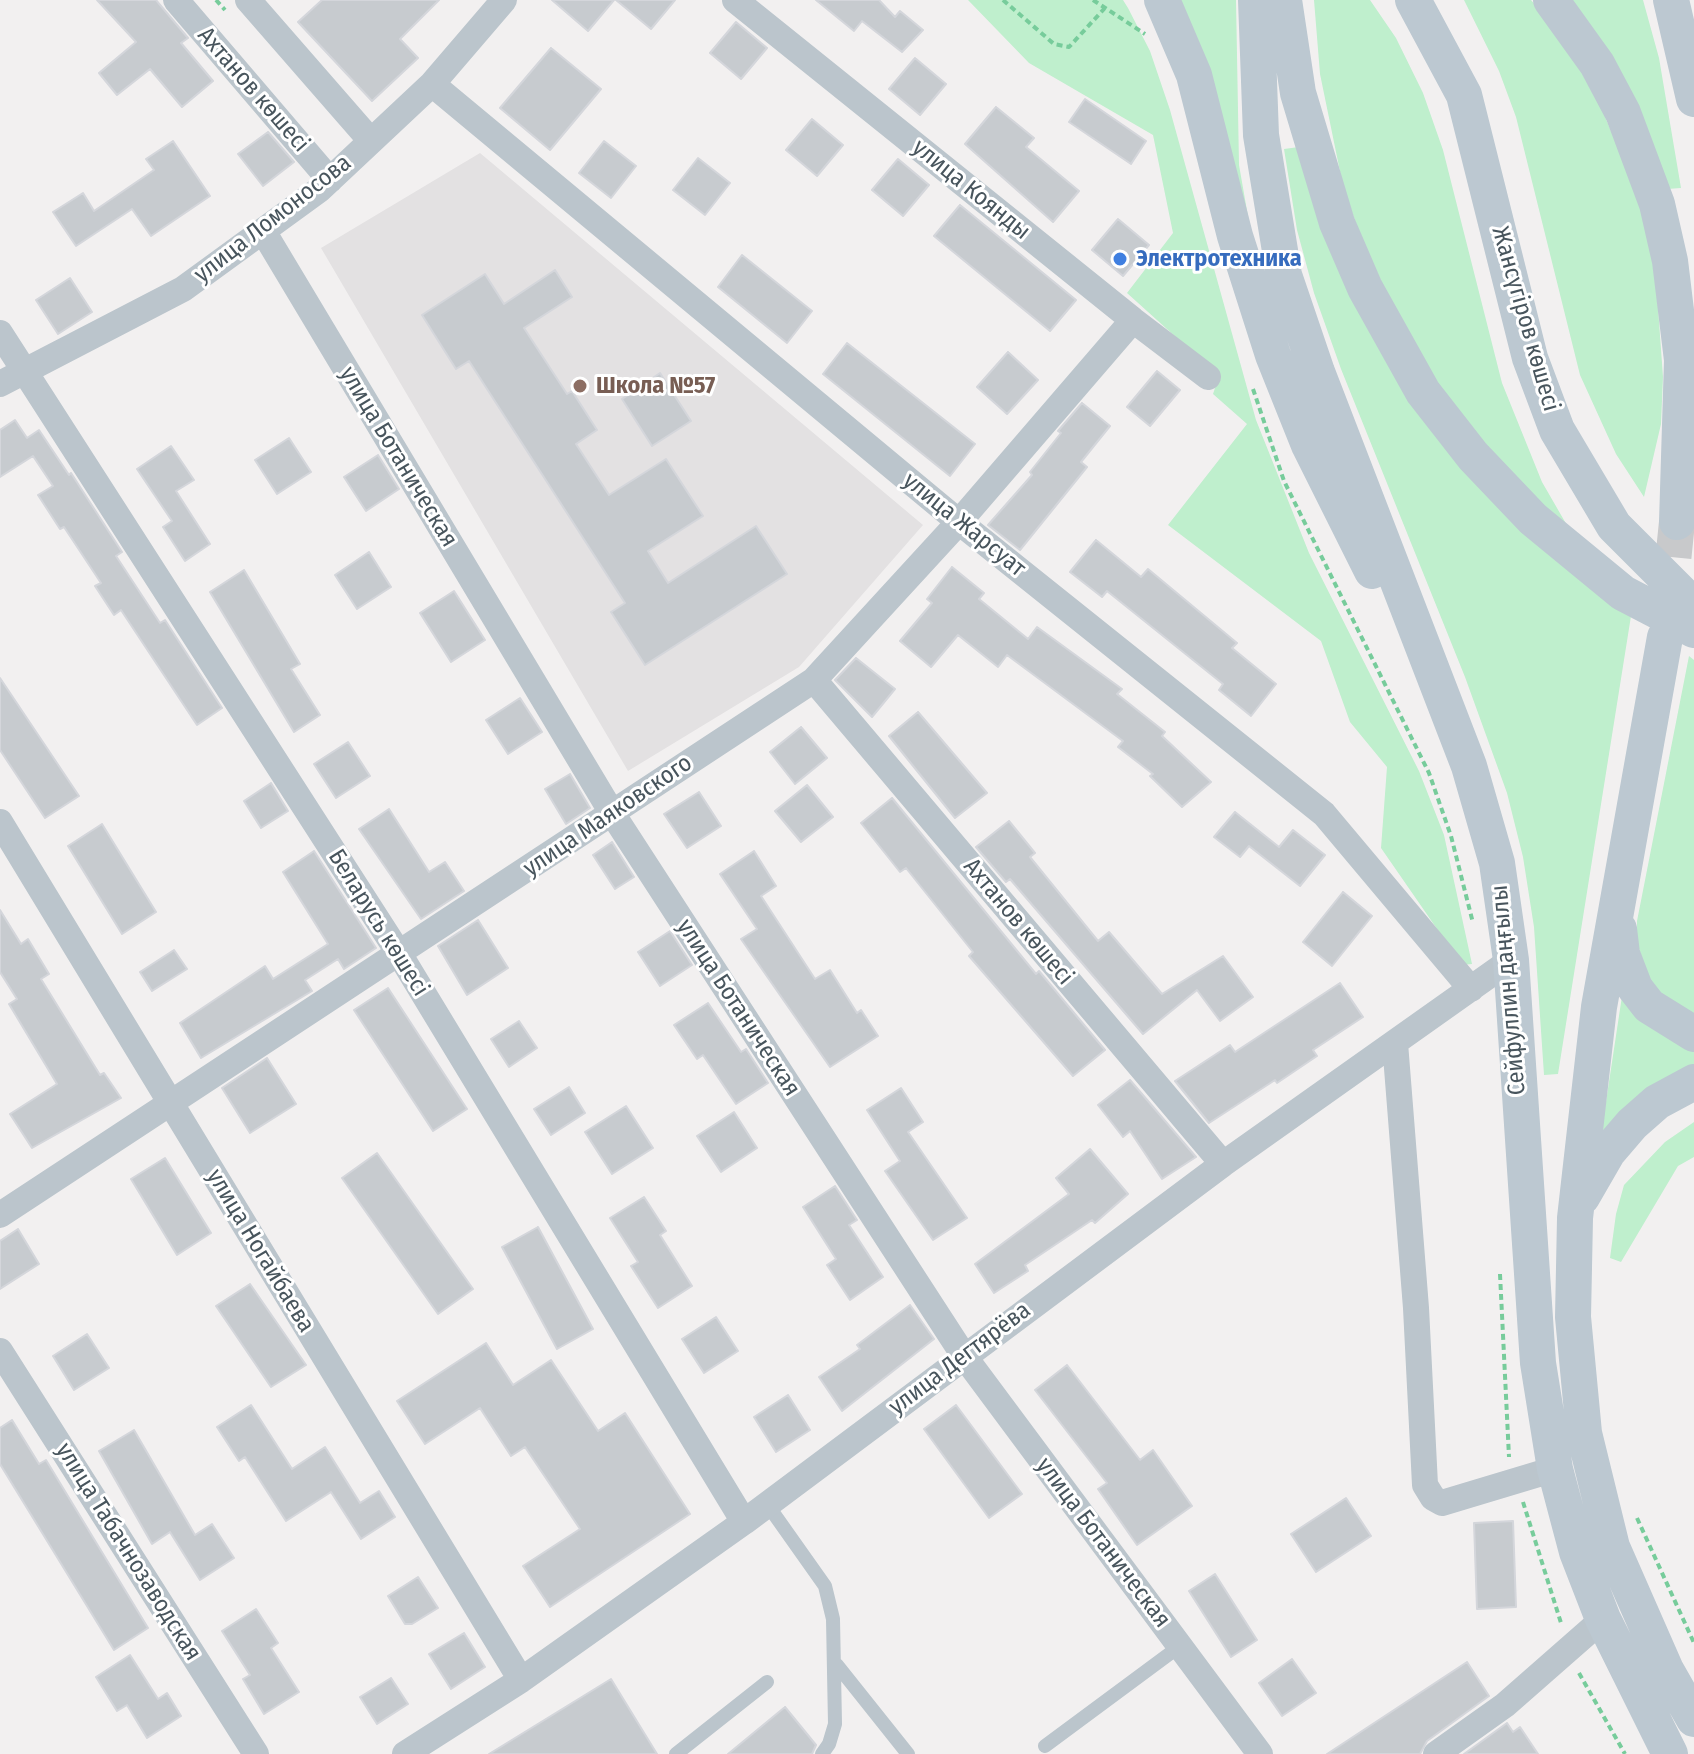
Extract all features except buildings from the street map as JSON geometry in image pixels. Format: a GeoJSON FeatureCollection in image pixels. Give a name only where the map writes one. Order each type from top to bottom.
{"type":"FeatureCollection","features":[{"type":"Feature","properties":{"kind":"main road"},"geometry":{"type":"LineString","coordinates":[[1162,0],[1194,75],[1252,294],[1293,407],[1457,736]]}},
{"type":"Feature","properties":{"kind":"main road","name":"Сейфуллин даңғылы"},"geometry":{"type":"LineString","coordinates":[[1256,0],[1261,135],[1284,275],[1317,372],[1479,792],[1492,841],[1511,960],[1538,1363],[1555,1469],[1577,1552],[1603,1619],[1670,1754]]}},
{"type":"Feature","properties":{"kind":"main road"},"geometry":{"type":"LineString","coordinates":[[1284,0],[1298,93],[1337,223],[1365,288],[1423,392],[1473,456],[1533,519],[1623,593],[1679,633],[1618,901],[1599,1007],[1575,1218],[1576,1375],[1598,1498],[1612,1547],[1635,1603],[1694,1719]]}},
{"type":"Feature","properties":{"kind":"main road","name":"Жансүгіров көшесі"},"geometry":{"type":"LineString","coordinates":[[1413,0],[1464,95],[1530,358],[1557,430],[1614,526],[1694,606]]}},
{"type":"Feature","properties":{"kind":"main road"},"geometry":{"type":"LineString","coordinates":[[1551,0],[1597,64],[1617,101],[1641,156],[1657,204],[1670,261],[1682,360],[1681,527],[1694,473]]}},
{"type":"Feature","properties":{"kind":"main road"},"geometry":{"type":"LineString","coordinates":[[1671,0],[1694,99]]}},
{"type":"Feature","properties":{"kind":"main road"},"geometry":{"type":"LineString","coordinates":[[1689,0],[1694,10]]}},
{"type":"Feature","properties":{"kind":"main road"},"geometry":{"type":"LineString","coordinates":[[1618,901],[1622,954],[1635,988],[1649,1006],[1694,1034]]}},
{"type":"Feature","properties":{"kind":"main road"},"geometry":{"type":"LineString","coordinates":[[1575,1218],[1588,1180],[1608,1152],[1657,1102],[1694,1082]]}},
{"type":"Feature","properties":{"kind":"street","name":"Ахтанов көшесі"},"geometry":{"type":"LineString","coordinates":[[176,0],[330,180]]}},
{"type":"Feature","properties":{"kind":"street"},"geometry":{"type":"LineString","coordinates":[[248,0],[371,141]]}},
{"type":"Feature","properties":{"kind":"street","name":"улица Ломоносова"},"geometry":{"type":"LineString","coordinates":[[0,384],[183,289],[330,180],[432,84],[504,0]]}},
{"type":"Feature","properties":{"kind":"street","name":"улица Коянды"},"geometry":{"type":"LineString","coordinates":[[735,0],[1208,377]]}},
{"type":"Feature","properties":{"kind":"street","name":"улица Жарсуат"},"geometry":{"type":"LineString","coordinates":[[432,84],[959,522],[1324,814],[1471,989]]}},
{"type":"Feature","properties":{"kind":"street","name":"улица Ботаническая"},"geometry":{"type":"LineString","coordinates":[[263,231],[612,813],[964,1356],[1260,1754]]}},
{"type":"Feature","properties":{"kind":"street","name":"улица Маяковского"},"geometry":{"type":"LineString","coordinates":[[0,1215],[400,955],[814,680],[959,522],[1133,320]]}},
{"type":"Feature","properties":{"kind":"street","name":"Беларусь көшесі"},"geometry":{"type":"LineString","coordinates":[[0,333],[400,955],[744,1522]]}},
{"type":"Feature","properties":{"kind":"street","name":"Ахтанов көшесі"},"geometry":{"type":"LineString","coordinates":[[814,680],[1223,1164]]}},
{"type":"Feature","properties":{"kind":"street","name":"улица Ногайбаева"},"geometry":{"type":"LineString","coordinates":[[0,822],[521,1680]]}},
{"type":"Feature","properties":{"kind":"street","name":"улица Дегтярёва"},"geometry":{"type":"LineString","coordinates":[[405,1754],[521,1680],[744,1522],[1223,1164],[1511,960]]}},
{"type":"Feature","properties":{"kind":"street"},"geometry":{"type":"LineString","coordinates":[[1395,1043],[1416,1308],[1425,1485],[1433,1498],[1442,1503],[1555,1469]]}},
{"type":"Feature","properties":{"kind":"street","name":"улица Табачнозаводская"},"geometry":{"type":"LineString","coordinates":[[0,1351],[256,1754]]}},
{"type":"Feature","properties":{"kind":"street"},"geometry":{"type":"LineString","coordinates":[[1436,1754],[1505,1705],[1603,1619]]}},
{"type":"Feature","properties":{"kind":"lane"},"geometry":{"type":"LineString","coordinates":[[767,1504],[825,1586],[833,1619],[837,1665],[835,1724],[829,1744],[822,1754]]}},
{"type":"Feature","properties":{"kind":"lane"},"geometry":{"type":"LineString","coordinates":[[1045,1746],[1180,1646]]}},
{"type":"Feature","properties":{"kind":"lane"},"geometry":{"type":"LineString","coordinates":[[837,1665],[908,1754]]}},
{"type":"Feature","properties":{"kind":"lane"},"geometry":{"type":"LineString","coordinates":[[676,1754],[767,1682]]}},
{"type":"Feature","properties":{"kind":"path"},"geometry":{"type":"LineString","coordinates":[[1003,0],[1054,44],[1069,47],[1104,9]]}},
{"type":"Feature","properties":{"kind":"path"},"geometry":{"type":"LineString","coordinates":[[1093,0],[1154,40]]}},
{"type":"Feature","properties":{"kind":"path"},"geometry":{"type":"LineString","coordinates":[[1634,1510],[1658,1570],[1694,1643]]}},
{"type":"Feature","properties":{"kind":"shaded area","name":"Школа №57"},"geometry":{"type":"Polygon","coordinates":[[[480,153],[923,525],[799,667],[628,771],[321,248],[480,153]]]}},
{"type":"Feature","properties":{"kind":"green space"},"geometry":{"type":"Polygon","coordinates":[[[968,0],[1123,0],[1128,8],[1150,51],[1170,110],[1256,420],[1309,553],[1419,771],[1444,835],[1472,964],[1462,965],[1381,848],[1387,767],[1350,722],[1321,641],[1168,525],[1247,424],[1213,394],[1219,376],[1127,293],[1173,233],[1153,135],[1029,63],[968,0]]]}},
{"type":"Feature","properties":{"kind":"green space"},"geometry":{"type":"Polygon","coordinates":[[[1172,0],[1236,0],[1239,165],[1249,222],[1172,0]]]}},
{"type":"Feature","properties":{"kind":"green space"},"geometry":{"type":"Polygon","coordinates":[[[1314,0],[1370,0],[1396,38],[1423,93],[1443,150],[1502,383],[1542,482],[1572,534],[1542,509],[1456,409],[1420,358],[1400,322],[1360,235],[1343,186],[1320,74],[1314,0]]]}},
{"type":"Feature","properties":{"kind":"green space"},"geometry":{"type":"Polygon","coordinates":[[[1464,0],[1531,0],[1537,7],[1567,45],[1604,114],[1643,210],[1655,266],[1663,377],[1661,424],[1644,497],[1616,454],[1580,375],[1516,117],[1499,71],[1464,0]]]}},
{"type":"Feature","properties":{"kind":"green space"},"geometry":{"type":"Polygon","coordinates":[[[1571,0],[1643,0],[1659,58],[1681,188],[1667,189],[1571,0]]]}},
{"type":"Feature","properties":{"kind":"green space"},"geometry":{"type":"Polygon","coordinates":[[[1299,147],[1340,271],[1631,616],[1558,1074],[1544,1075],[1534,927],[1523,857],[1507,793],[1465,677],[1341,369],[1314,293],[1297,230],[1284,149],[1299,147]]]}},
{"type":"Feature","properties":{"kind":"green space"},"geometry":{"type":"Polygon","coordinates":[[[1689,656],[1694,660],[1694,1020],[1650,984],[1637,942],[1637,921],[1689,656]]]}},
{"type":"Feature","properties":{"kind":"green space"},"geometry":{"type":"Polygon","coordinates":[[[1622,996],[1694,1049],[1694,1069],[1599,1148],[1622,996]]]}},
{"type":"Feature","properties":{"kind":"green space"},"geometry":{"type":"Polygon","coordinates":[[[1694,1122],[1694,1157],[1678,1166],[1621,1262],[1610,1258],[1624,1185],[1665,1142],[1694,1122]]]}},
{"type":"Feature","properties":{"kind":"tunnel"},"geometry":{"type":"LineString","coordinates":[[1668,611],[1677,522]]}},
{"type":"Feature","properties":{"kind":"place","name":"Электротехника"},"geometry":{"type":"Point","coordinates":[1120,259]}},
{"type":"Feature","properties":{"kind":"place","name":"Школа №57"},"geometry":{"type":"Point","coordinates":[580,386]}}]}
